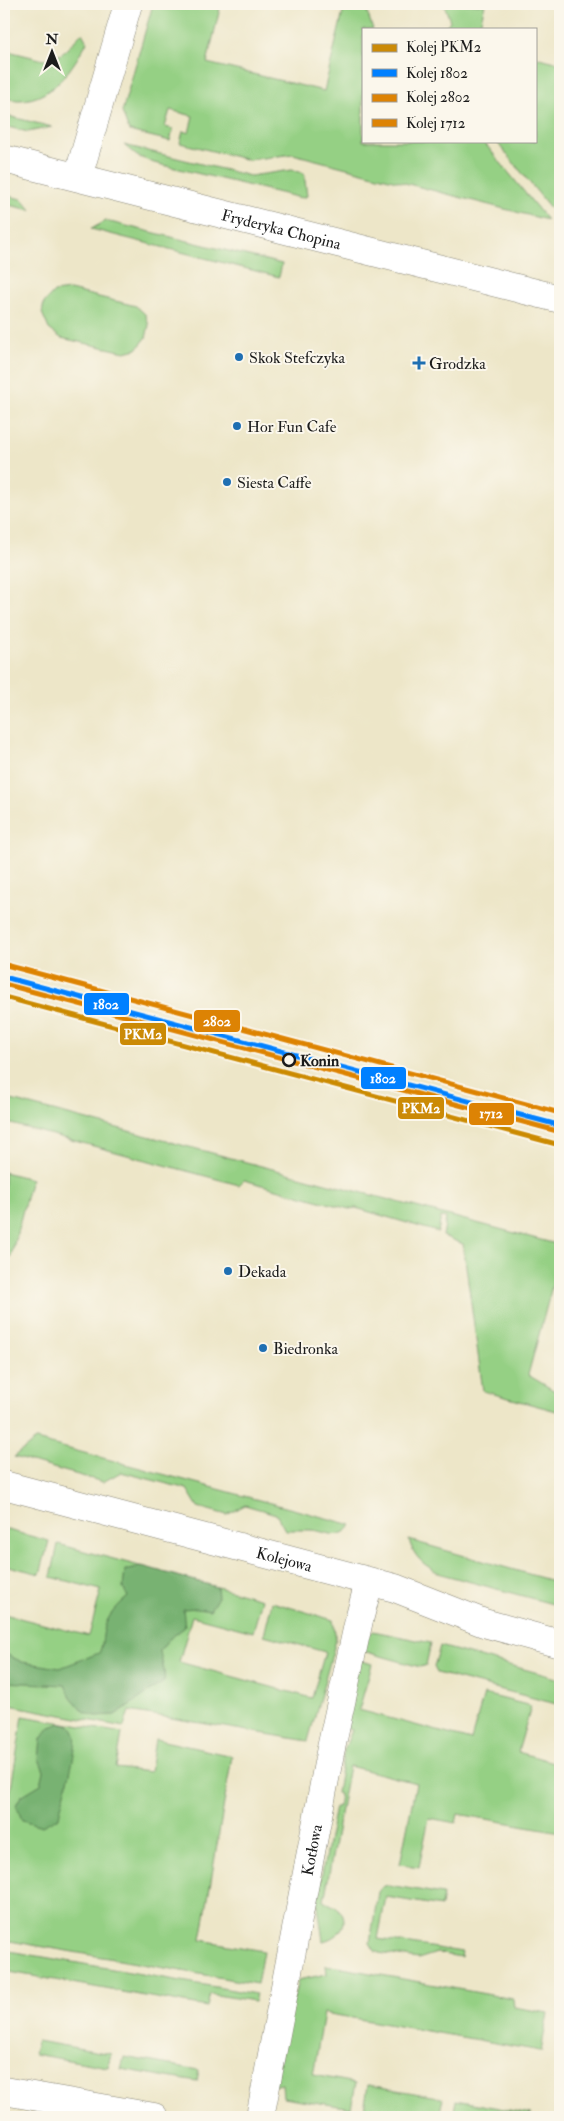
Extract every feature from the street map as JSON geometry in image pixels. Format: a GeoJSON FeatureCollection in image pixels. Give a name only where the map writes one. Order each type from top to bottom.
{"type":"FeatureCollection","features":[{"type":"Feature","properties":{"kind":"street"},"geometry":{"type":"LineString","coordinates":[[78,178],[128,4]]}},
{"type":"Feature","properties":{"kind":"street","name":"Fryderyka Chopina"},"geometry":{"type":"LineString","coordinates":[[4,159],[560,299]]}},
{"type":"Feature","properties":{"kind":"street","name":"Kolejowa"},"geometry":{"type":"LineString","coordinates":[[4,1486],[395,1588],[484,1623],[560,1644]]}},
{"type":"Feature","properties":{"kind":"street","name":"Kotłowa"},"geometry":{"type":"LineString","coordinates":[[260,2117],[330,1753],[369,1582]]}},
{"type":"Feature","properties":{"kind":"street"},"geometry":{"type":"LineString","coordinates":[[4,2091],[154,2117]]}},
{"type":"Feature","properties":{"kind":"green space"},"geometry":{"type":"Polygon","coordinates":[[[153,4],[221,4],[207,63],[324,91],[345,4],[374,4],[377,7],[367,12],[373,28],[362,28],[362,142],[484,142],[547,220],[293,154],[249,160],[180,143],[183,131],[189,133],[193,116],[170,110],[165,127],[173,129],[170,141],[129,131],[122,112],[153,4]]]}},
{"type":"Feature","properties":{"kind":"green space"},"geometry":{"type":"Polygon","coordinates":[[[444,4],[485,4],[479,28],[445,28],[450,21],[444,4]]]}},
{"type":"Feature","properties":{"kind":"green space"},"geometry":{"type":"Polygon","coordinates":[[[82,33],[87,42],[64,77],[54,86],[44,94],[32,98],[19,100],[4,98],[4,50],[44,60],[62,54],[82,33]]]}},
{"type":"Feature","properties":{"kind":"green space"},"geometry":{"type":"Polygon","coordinates":[[[536,57],[560,63],[560,220],[497,142],[536,142],[536,57]]]}},
{"type":"Feature","properties":{"kind":"green space"},"geometry":{"type":"Polygon","coordinates":[[[4,115],[52,127],[28,132],[4,126],[4,115]]]}},
{"type":"Feature","properties":{"kind":"green space"},"geometry":{"type":"Polygon","coordinates":[[[124,145],[250,176],[292,170],[304,173],[307,196],[301,198],[154,163],[137,156],[124,145]]]}},
{"type":"Feature","properties":{"kind":"green space"},"geometry":{"type":"Polygon","coordinates":[[[4,195],[22,199],[31,210],[4,204],[4,195]]]}},
{"type":"Feature","properties":{"kind":"green space"},"geometry":{"type":"Polygon","coordinates":[[[106,221],[282,264],[279,277],[91,229],[106,221]]]}},
{"type":"Feature","properties":{"kind":"green space"},"geometry":{"type":"Polygon","coordinates":[[[70,290],[136,306],[145,314],[149,325],[146,338],[137,349],[125,352],[61,338],[49,329],[42,313],[44,303],[54,292],[70,290]]]}},
{"type":"Feature","properties":{"kind":"green space"},"geometry":{"type":"Polygon","coordinates":[[[4,1098],[560,1245],[560,1268],[557,1268],[528,1375],[560,1394],[560,1412],[483,1391],[463,1244],[443,1236],[446,1218],[441,1217],[438,1232],[356,1208],[349,1209],[244,1180],[239,1185],[4,1122],[4,1098]]]}},
{"type":"Feature","properties":{"kind":"green space"},"geometry":{"type":"Polygon","coordinates":[[[4,1172],[31,1179],[11,1256],[4,1260],[4,1172]]]}},
{"type":"Feature","properties":{"kind":"green space"},"geometry":{"type":"Polygon","coordinates":[[[36,1440],[352,1525],[342,1533],[337,1534],[310,1530],[285,1530],[276,1514],[245,1505],[227,1515],[198,1507],[187,1489],[121,1472],[103,1482],[14,1457],[36,1440]]]}},
{"type":"Feature","properties":{"kind":"green space"},"geometry":{"type":"Polygon","coordinates":[[[4,1529],[49,1541],[40,1574],[4,1565],[4,1529]]]}},
{"type":"Feature","properties":{"kind":"green space"},"geometry":{"type":"Polygon","coordinates":[[[409,1540],[560,1583],[560,1606],[441,1574],[417,1557],[409,1540]]]}},
{"type":"Feature","properties":{"kind":"green space"},"geometry":{"type":"Polygon","coordinates":[[[58,1544],[262,1599],[253,1632],[192,1616],[179,1662],[312,1698],[325,1652],[264,1635],[272,1602],[333,1620],[336,1640],[308,1741],[129,1711],[124,1727],[4,1704],[4,1614],[89,1636],[101,1590],[51,1577],[58,1544]]]}},
{"type":"Feature","properties":{"kind":"green space"},"geometry":{"type":"Polygon","coordinates":[[[142,1566],[217,1587],[218,1597],[210,1610],[197,1608],[183,1609],[185,1627],[168,1640],[160,1650],[164,1682],[115,1715],[96,1716],[84,1712],[71,1697],[65,1685],[4,1682],[4,1653],[22,1662],[60,1668],[99,1653],[107,1620],[128,1597],[123,1588],[125,1570],[142,1566]]]}},
{"type":"Feature","properties":{"kind":"green space"},"geometry":{"type":"Polygon","coordinates":[[[373,1631],[431,1643],[426,1665],[420,1667],[363,1651],[368,1636],[373,1631]]]}},
{"type":"Feature","properties":{"kind":"green space"},"geometry":{"type":"Polygon","coordinates":[[[440,1646],[560,1679],[560,1705],[437,1673],[434,1667],[440,1646]]]}},
{"type":"Feature","properties":{"kind":"green space"},"geometry":{"type":"Polygon","coordinates":[[[359,1660],[372,1664],[359,1710],[471,1740],[484,1694],[531,1706],[518,1752],[560,1764],[560,1832],[458,1814],[456,1823],[429,1818],[419,1867],[400,1864],[416,1783],[349,1766],[324,1901],[340,1911],[344,1920],[342,1929],[335,1936],[323,1941],[317,1899],[335,1807],[338,1807],[340,1794],[337,1793],[344,1750],[352,1730],[342,1727],[359,1660]]]}},
{"type":"Feature","properties":{"kind":"green space"},"geometry":{"type":"Polygon","coordinates":[[[23,1716],[122,1733],[116,1768],[150,1772],[155,1739],[232,1756],[201,1940],[263,1951],[257,1984],[4,1940],[4,1829],[23,1716]]]}},
{"type":"Feature","properties":{"kind":"green space"},"geometry":{"type":"Polygon","coordinates":[[[61,1723],[68,1724],[74,1734],[76,1742],[75,1751],[59,1817],[42,1826],[22,1820],[16,1805],[21,1796],[41,1784],[44,1771],[39,1759],[41,1739],[50,1727],[61,1723]]]}},
{"type":"Feature","properties":{"kind":"green space"},"geometry":{"type":"Polygon","coordinates":[[[388,1885],[443,1894],[441,1906],[386,1897],[378,1939],[462,1952],[461,1957],[437,1953],[418,1959],[375,1951],[370,1943],[378,1892],[382,1887],[388,1885]]]}},
{"type":"Feature","properties":{"kind":"green space"},"geometry":{"type":"Polygon","coordinates":[[[4,1950],[256,1994],[254,2001],[210,1994],[207,2007],[4,1971],[4,1950]]]}},
{"type":"Feature","properties":{"kind":"green space"},"geometry":{"type":"Polygon","coordinates":[[[326,1965],[513,1999],[514,2007],[548,2013],[541,2051],[324,2013],[313,2075],[356,2083],[351,2108],[283,2097],[282,2084],[273,2086],[298,1980],[327,1974],[326,1965]]]}},
{"type":"Feature","properties":{"kind":"green space"},"geometry":{"type":"Polygon","coordinates":[[[37,2041],[111,2054],[108,2067],[34,2054],[37,2041]]]}},
{"type":"Feature","properties":{"kind":"green space"},"geometry":{"type":"Polygon","coordinates":[[[124,2057],[199,2070],[197,2082],[121,2069],[124,2057]]]}},
{"type":"Feature","properties":{"kind":"green space"},"geometry":{"type":"Polygon","coordinates":[[[368,2085],[443,2098],[439,2117],[408,2117],[364,2110],[368,2085]]]}},
{"type":"Feature","properties":{"kind":"green space"},"geometry":{"type":"Polygon","coordinates":[[[456,2100],[531,2114],[531,2117],[453,2117],[456,2100]]]}},
{"type":"Feature","properties":{"kind":"rail line","name":"2802"},"geometry":{"type":"LineString","coordinates":[[6,965],[560,1113]]}},
{"type":"Feature","properties":{"kind":"rail line","name":"1802"},"geometry":{"type":"LineString","coordinates":[[4,977],[558,1125]]}},
{"type":"Feature","properties":{"kind":"rail line","name":"1712"},"geometry":{"type":"LineString","coordinates":[[4,984],[557,1131]]}},
{"type":"Feature","properties":{"kind":"rail line","name":"PKM2"},"geometry":{"type":"LineString","coordinates":[[4,997],[560,1145]]}},
{"type":"Feature","properties":{"kind":"place","name":"Skok Stefczyka"},"geometry":{"type":"Point","coordinates":[239,357]}},
{"type":"Feature","properties":{"kind":"place","name":"Grodzka"},"geometry":{"type":"Point","coordinates":[419,363]}},
{"type":"Feature","properties":{"kind":"place","name":"Hor Fun Cafe"},"geometry":{"type":"Point","coordinates":[237,426]}},
{"type":"Feature","properties":{"kind":"place","name":"Siesta Caffe"},"geometry":{"type":"Point","coordinates":[227,482]}},
{"type":"Feature","properties":{"kind":"place","name":"Konin"},"geometry":{"type":"Point","coordinates":[289,1060]}},
{"type":"Feature","properties":{"kind":"place","name":"Dekada"},"geometry":{"type":"Point","coordinates":[228,1271]}},
{"type":"Feature","properties":{"kind":"place","name":"Biedronka"},"geometry":{"type":"Point","coordinates":[263,1348]}}]}
